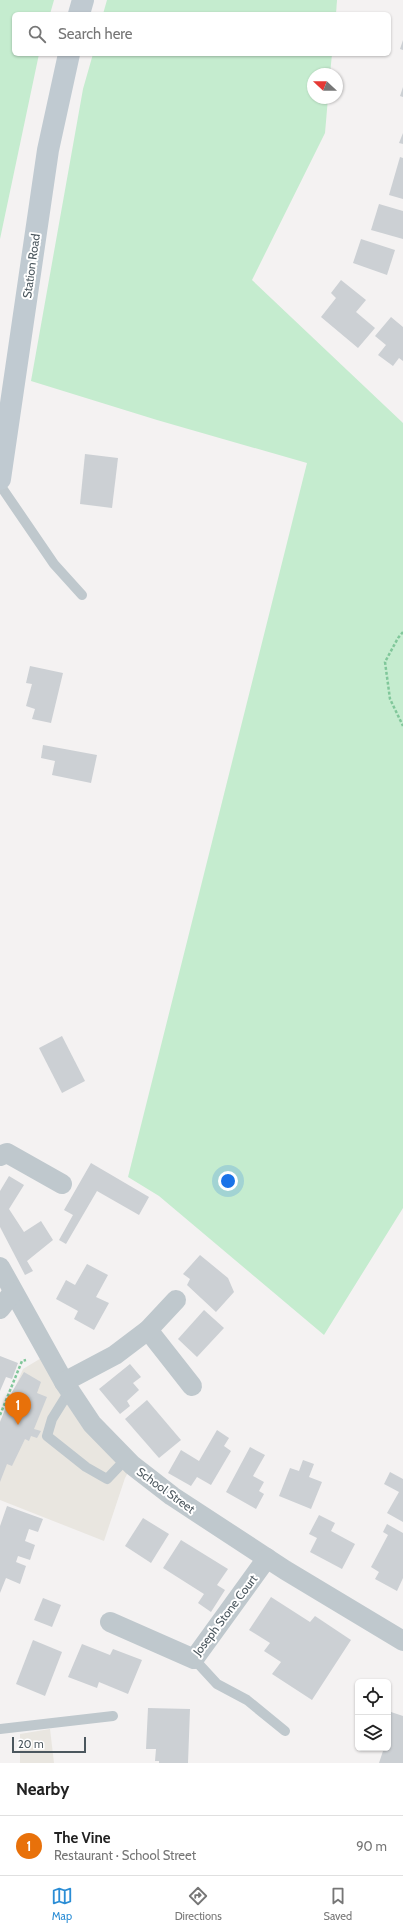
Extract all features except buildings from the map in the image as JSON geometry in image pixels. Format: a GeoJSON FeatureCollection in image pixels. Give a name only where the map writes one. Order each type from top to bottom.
{"type":"FeatureCollection","features":[{"type":"Feature","properties":{"kind":"main road"},"geometry":{"type":"LineString","coordinates":[[80,12],[83,0]]}},
{"type":"Feature","properties":{"kind":"main road","name":"Station Road"},"geometry":{"type":"LineString","coordinates":[[0,479],[48,150],[69,56]]}},
{"type":"Feature","properties":{"kind":"street"},"geometry":{"type":"LineString","coordinates":[[0,1156],[7,1153],[62,1184]]}},
{"type":"Feature","properties":{"kind":"street","name":"School Street"},"geometry":{"type":"LineString","coordinates":[[0,1267],[67,1386],[92,1424],[126,1459],[172,1496],[267,1558],[402,1637]]}},
{"type":"Feature","properties":{"kind":"street"},"geometry":{"type":"LineString","coordinates":[[0,1309],[13,1292]]}},
{"type":"Feature","properties":{"kind":"street"},"geometry":{"type":"LineString","coordinates":[[67,1386],[115,1355],[148,1330],[176,1300]]}},
{"type":"Feature","properties":{"kind":"street"},"geometry":{"type":"LineString","coordinates":[[148,1330],[192,1386]]}},
{"type":"Feature","properties":{"kind":"street","name":"Joseph Stone Court"},"geometry":{"type":"LineString","coordinates":[[110,1622],[194,1659],[267,1558]]}},
{"type":"Feature","properties":{"kind":"lane"},"geometry":{"type":"LineString","coordinates":[[0,485],[54,564],[82,595]]}},
{"type":"Feature","properties":{"kind":"lane"},"geometry":{"type":"LineString","coordinates":[[67,1386],[52,1419],[47,1436],[86,1467],[107,1479],[126,1459]]}},
{"type":"Feature","properties":{"kind":"lane"},"geometry":{"type":"LineString","coordinates":[[194,1659],[217,1684],[248,1700],[285,1731]]}},
{"type":"Feature","properties":{"kind":"lane"},"geometry":{"type":"LineString","coordinates":[[0,1729],[113,1716]]}},
{"type":"Feature","properties":{"kind":"path"},"geometry":{"type":"LineString","coordinates":[[403,632],[398,638],[385,662],[390,699],[403,726]]}},
{"type":"Feature","properties":{"kind":"path"},"geometry":{"type":"LineString","coordinates":[[0,1416],[22,1361],[47,1351]]}},
{"type":"Feature","properties":{"kind":"shaded area"},"geometry":{"type":"Polygon","coordinates":[[[48,1354],[132,1465],[125,1478],[104,1541],[0,1500],[0,1422],[23,1369],[48,1354]]]}},
{"type":"Feature","properties":{"kind":"shaded area"},"geometry":{"type":"Polygon","coordinates":[[[50,1729],[54,1763],[20,1763],[20,1734],[50,1729]]]}},
{"type":"Feature","properties":{"kind":"green space"},"geometry":{"type":"Polygon","coordinates":[[[0,0],[54,0],[51,12],[12,12],[12,56],[39,56],[0,239],[0,0]]]}},
{"type":"Feature","properties":{"kind":"green space"},"geometry":{"type":"Polygon","coordinates":[[[107,0],[337,0],[336,12],[104,12],[107,0]]]}},
{"type":"Feature","properties":{"kind":"green space"},"geometry":{"type":"Polygon","coordinates":[[[92,56],[332,56],[331,68],[307,68],[307,104],[327,104],[325,133],[252,280],[403,423],[403,1208],[324,1335],[159,1196],[128,1177],[307,463],[157,420],[31,381],[83,89],[92,56]]]}},
{"type":"Feature","properties":{"kind":"place","name":"The Vine"},"geometry":{"type":"Point","coordinates":[18,1425]}}]}
